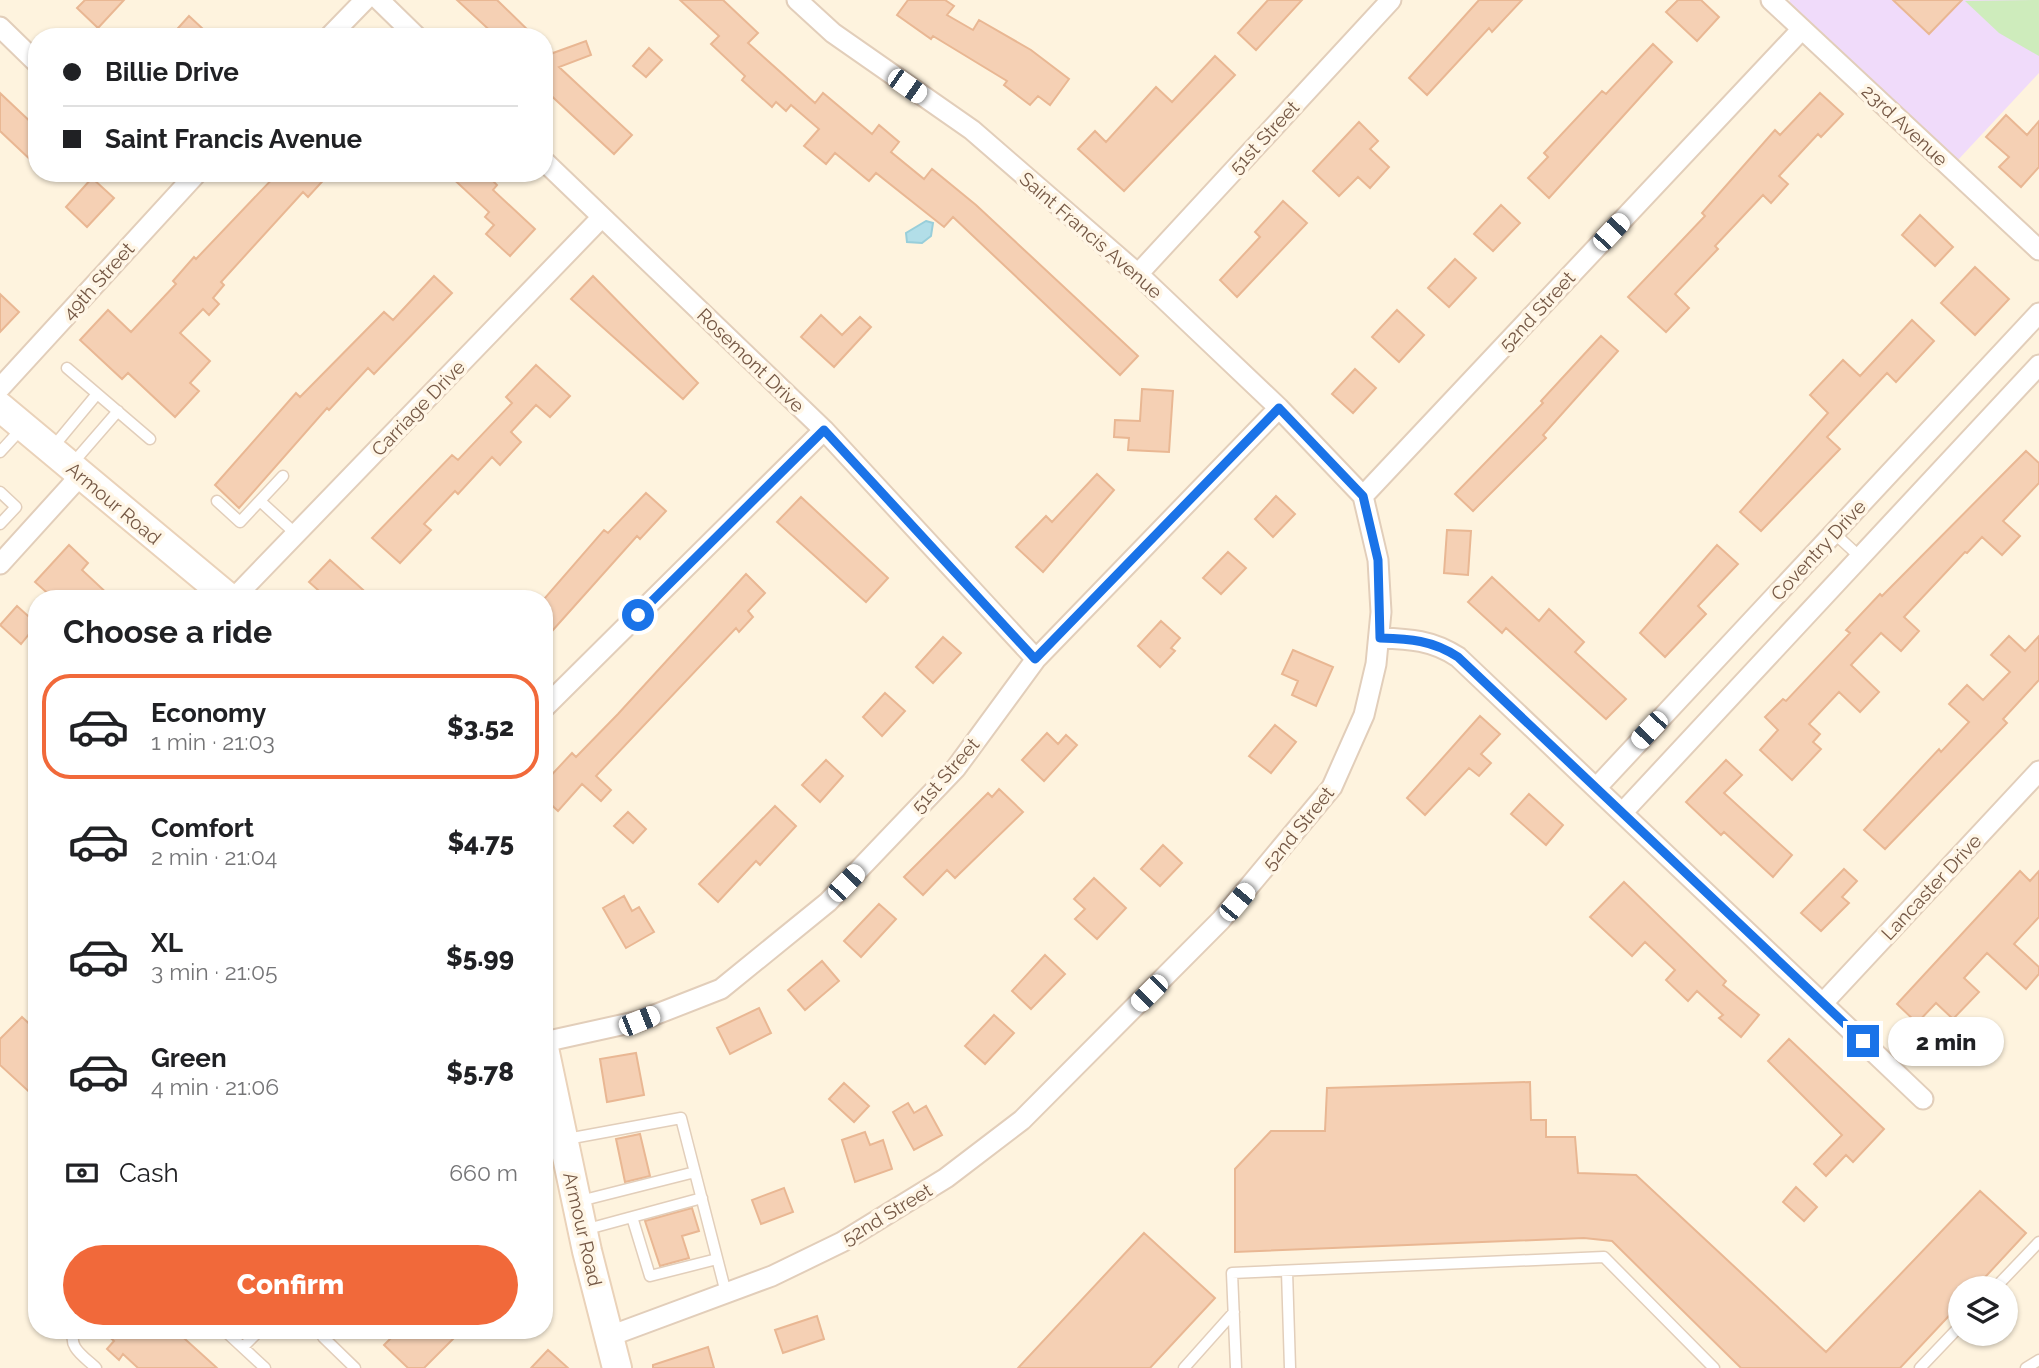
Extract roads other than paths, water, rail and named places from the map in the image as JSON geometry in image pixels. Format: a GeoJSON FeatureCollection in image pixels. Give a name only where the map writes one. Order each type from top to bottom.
{"type":"FeatureCollection","features":[{"type":"Feature","properties":{"kind":"street"},"geometry":{"type":"LineString","coordinates":[[338,28],[365,0]]}},
{"type":"Feature","properties":{"kind":"street"},"geometry":{"type":"LineString","coordinates":[[379,0],[408,28]]}},
{"type":"Feature","properties":{"kind":"street","name":"Saint Francis Avenue"},"geometry":{"type":"LineString","coordinates":[[797,0],[832,33],[972,130],[1138,274],[1279,408],[1363,496]]}},
{"type":"Feature","properties":{"kind":"street","name":"51st Street"},"geometry":{"type":"LineString","coordinates":[[1138,274],[1391,0]]}},
{"type":"Feature","properties":{"kind":"street","name":"23rd Avenue"},"geometry":{"type":"LineString","coordinates":[[1771,0],[2039,250]]}},
{"type":"Feature","properties":{"kind":"street"},"geometry":{"type":"LineString","coordinates":[[0,27],[28,54]]}},
{"type":"Feature","properties":{"kind":"street","name":"52nd Street"},"geometry":{"type":"LineString","coordinates":[[610,1336],[772,1276],[842,1242],[946,1178],[1022,1120],[1221,920],[1332,787],[1364,715],[1380,638],[1378,560],[1363,496],[1802,29]]}},
{"type":"Feature","properties":{"kind":"street","name":"Rosemont Drive"},"geometry":{"type":"LineString","coordinates":[[553,170],[824,430],[1035,659]]}},
{"type":"Feature","properties":{"kind":"street","name":"49th Street"},"geometry":{"type":"LineString","coordinates":[[0,388],[185,182]]}},
{"type":"Feature","properties":{"kind":"street","name":"Carriage Drive"},"geometry":{"type":"LineString","coordinates":[[240,590],[603,217]]}},
{"type":"Feature","properties":{"kind":"street","name":"Coventry Drive"},"geometry":{"type":"LineString","coordinates":[[1597,787],[2039,313]]}},
{"type":"Feature","properties":{"kind":"street","name":"Coventry Drive"},"geometry":{"type":"LineString","coordinates":[[1623,812],[2039,365]]}},
{"type":"Feature","properties":{"kind":"street","name":"Armour Road"},"geometry":{"type":"LineString","coordinates":[[0,407],[222,590]]}},
{"type":"Feature","properties":{"kind":"street","name":"51st Street"},"geometry":{"type":"LineString","coordinates":[[553,1040],[639,1021],[721,989],[828,902],[956,768],[1035,659],[1279,408]]}},
{"type":"Feature","properties":{"kind":"street"},"geometry":{"type":"LineString","coordinates":[[553,699],[824,430]]}},
{"type":"Feature","properties":{"kind":"street"},"geometry":{"type":"LineString","coordinates":[[0,564],[67,464]]}},
{"type":"Feature","properties":{"kind":"street"},"geometry":{"type":"LineString","coordinates":[[1380,638],[1419,639],[1437,644],[1458,657],[1923,1099]]}},
{"type":"Feature","properties":{"kind":"street","name":"Lancaster Drive"},"geometry":{"type":"LineString","coordinates":[[1823,1003],[2039,771]]}},
{"type":"Feature","properties":{"kind":"street","name":"Armour Road"},"geometry":{"type":"LineString","coordinates":[[553,1110],[563,1139],[582,1230],[617,1368]]}},
{"type":"Feature","properties":{"kind":"lane"},"geometry":{"type":"LineString","coordinates":[[67,368],[150,439]]}},
{"type":"Feature","properties":{"kind":"lane"},"geometry":{"type":"LineString","coordinates":[[67,464],[97,394]]}},
{"type":"Feature","properties":{"kind":"lane"},"geometry":{"type":"LineString","coordinates":[[67,464],[118,411]]}},
{"type":"Feature","properties":{"kind":"lane"},"geometry":{"type":"LineString","coordinates":[[0,452],[23,427]]}},
{"type":"Feature","properties":{"kind":"lane"},"geometry":{"type":"LineString","coordinates":[[217,501],[240,522],[283,476]]}},
{"type":"Feature","properties":{"kind":"lane"},"geometry":{"type":"LineString","coordinates":[[0,492],[16,507],[0,524]]}},
{"type":"Feature","properties":{"kind":"lane"},"geometry":{"type":"LineString","coordinates":[[260,501],[296,534]]}},
{"type":"Feature","properties":{"kind":"lane"},"geometry":{"type":"LineString","coordinates":[[1834,533],[1860,557]]}},
{"type":"Feature","properties":{"kind":"lane"},"geometry":{"type":"LineString","coordinates":[[563,1139],[681,1118],[726,1293]]}},
{"type":"Feature","properties":{"kind":"lane"},"geometry":{"type":"LineString","coordinates":[[576,1202],[695,1172]]}},
{"type":"Feature","properties":{"kind":"lane"},"geometry":{"type":"LineString","coordinates":[[582,1230],[702,1198]]}},
{"type":"Feature","properties":{"kind":"lane"},"geometry":{"type":"LineString","coordinates":[[632,1217],[650,1276],[717,1259]]}},
{"type":"Feature","properties":{"kind":"lane"},"geometry":{"type":"LineString","coordinates":[[2006,1276],[2039,1242]]}},
{"type":"Feature","properties":{"kind":"lane"},"geometry":{"type":"LineString","coordinates":[[1236,1368],[1232,1273],[1604,1257],[1714,1368]]}},
{"type":"Feature","properties":{"kind":"lane"},"geometry":{"type":"LineString","coordinates":[[1287,1271],[1290,1368]]}},
{"type":"Feature","properties":{"kind":"lane"},"geometry":{"type":"LineString","coordinates":[[1184,1368],[1234,1312]]}},
{"type":"Feature","properties":{"kind":"lane"},"geometry":{"type":"LineString","coordinates":[[71,1339],[72,1346],[96,1368]]}},
{"type":"Feature","properties":{"kind":"lane"},"geometry":{"type":"LineString","coordinates":[[234,1339],[265,1368]]}},
{"type":"Feature","properties":{"kind":"lane"},"geometry":{"type":"LineString","coordinates":[[243,1348],[252,1339]]}},
{"type":"Feature","properties":{"kind":"lane"},"geometry":{"type":"LineString","coordinates":[[325,1339],[355,1368]]}},
{"type":"Feature","properties":{"kind":"lane"},"geometry":{"type":"LineString","coordinates":[[1920,1368],[1948,1339]]}},
{"type":"Feature","properties":{"kind":"lane"},"geometry":{"type":"LineString","coordinates":[[2026,1368],[2039,1360]]}},
{"type":"Feature","properties":{"kind":"water"},"geometry":{"type":"Polygon","coordinates":[[[926,221],[933,223],[931,236],[922,243],[907,242],[906,233],[926,221]]]}}]}
